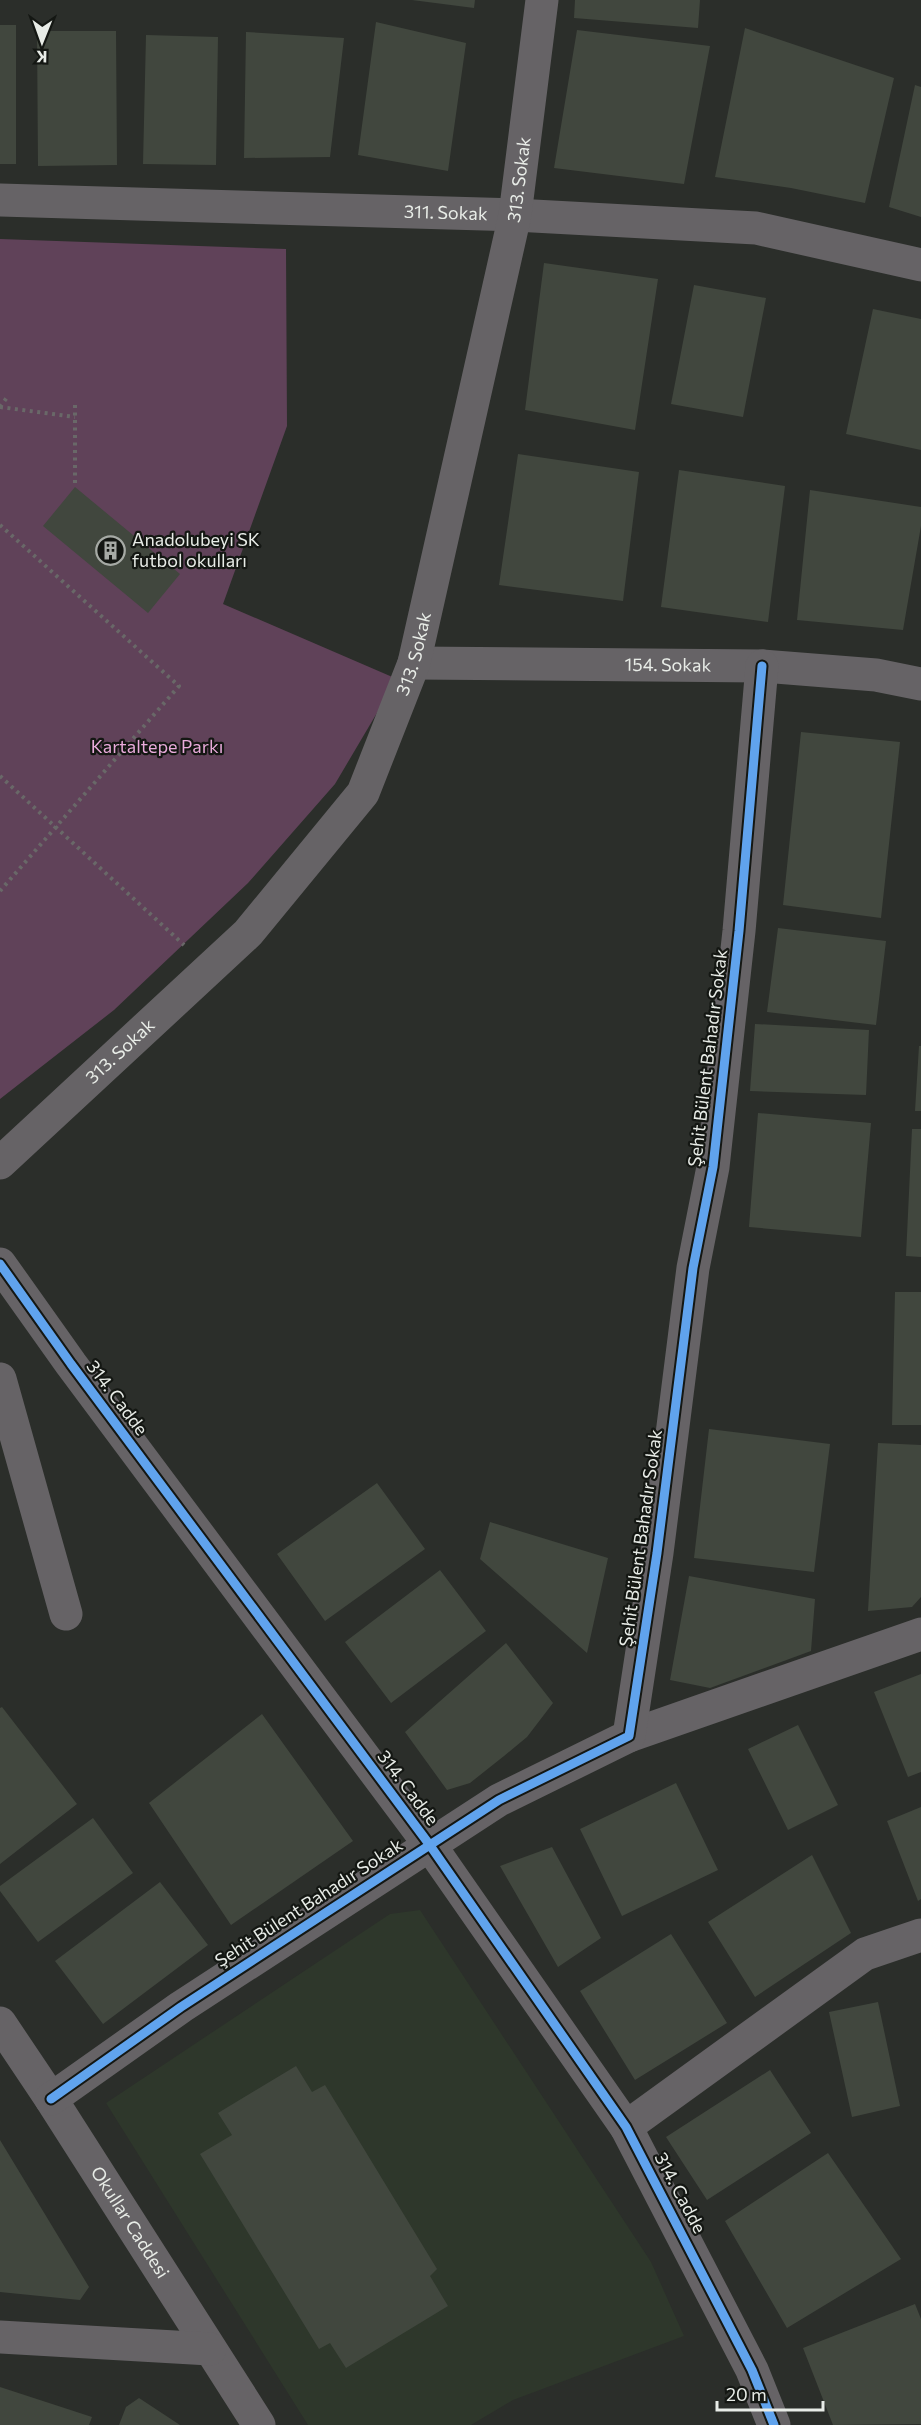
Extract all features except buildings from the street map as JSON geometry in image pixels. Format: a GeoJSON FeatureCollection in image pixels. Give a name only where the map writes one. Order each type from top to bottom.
{"type":"FeatureCollection","features":[{"type":"Feature","properties":{"kind":"street","name":"313. Sokak"},"geometry":{"type":"LineString","coordinates":[[0,1163],[248,933],[363,794],[414,663],[515,215],[542,0]]}},
{"type":"Feature","properties":{"kind":"street","name":"311. Sokak"},"geometry":{"type":"LineString","coordinates":[[0,200],[515,215],[756,228],[921,265]]}},
{"type":"Feature","properties":{"kind":"street","name":"154. Sokak"},"geometry":{"type":"LineString","coordinates":[[414,663],[762,666],[876,675],[921,684]]}},
{"type":"Feature","properties":{"kind":"street","name":"Şehit Bülent Bahadır Sokak"},"geometry":{"type":"LineString","coordinates":[[51,2099],[181,2007],[499,1800],[629,1736],[657,1553],[693,1268],[713,1167],[739,931],[762,666]]}},
{"type":"Feature","properties":{"kind":"street","name":"314. Cadde"},"geometry":{"type":"LineString","coordinates":[[5,1284],[78,1374],[429,1844],[626,2127],[752,2370],[774,2425]]}},
{"type":"Feature","properties":{"kind":"street"},"geometry":{"type":"LineString","coordinates":[[0,1379],[66,1614]]}},
{"type":"Feature","properties":{"kind":"street"},"geometry":{"type":"LineString","coordinates":[[629,1736],[921,1634]]}},
{"type":"Feature","properties":{"kind":"street"},"geometry":{"type":"LineString","coordinates":[[626,2127],[865,1954],[921,1935]]}},
{"type":"Feature","properties":{"kind":"street","name":"Okullar Caddesi"},"geometry":{"type":"LineString","coordinates":[[0,2023],[259,2425]]}},
{"type":"Feature","properties":{"kind":"street"},"geometry":{"type":"LineString","coordinates":[[0,2337],[210,2349]]}},
{"type":"Feature","properties":{"kind":"path"},"geometry":{"type":"LineString","coordinates":[[8,396],[0,407],[75,417]]}},
{"type":"Feature","properties":{"kind":"path"},"geometry":{"type":"LineString","coordinates":[[75,405],[75,487]]}},
{"type":"Feature","properties":{"kind":"path"},"geometry":{"type":"LineString","coordinates":[[0,525],[179,686],[0,891]]}},
{"type":"Feature","properties":{"kind":"path"},"geometry":{"type":"LineString","coordinates":[[0,776],[209,968]]}},
{"type":"Feature","properties":{"kind":"shaded area"},"geometry":{"type":"Polygon","coordinates":[[[420,1910],[651,2262],[684,2336],[513,2400],[471,2425],[308,2425],[106,2103],[390,1914],[420,1910]]]}},
{"type":"Feature","properties":{"kind":"green space","name":"Kartaltepe Parkı"},"geometry":{"type":"Polygon","coordinates":[[[0,239],[286,249],[287,426],[223,604],[397,679],[335,784],[248,883],[114,1010],[0,1099],[0,239]]]}},
{"type":"Feature","properties":{"kind":"cycle path"},"geometry":{"type":"LineString","coordinates":[[51,2099],[181,2007],[499,1800],[629,1736],[657,1553],[693,1268],[713,1167],[739,931],[762,666]]}},
{"type":"Feature","properties":{"kind":"cycle path"},"geometry":{"type":"LineString","coordinates":[[0,1264],[71,1364],[429,1844],[626,2127],[752,2370],[774,2425]]}},
{"type":"Feature","properties":{"kind":"place","name":"Anadolubeyi SK futbol okulları"},"geometry":{"type":"Point","coordinates":[111,550]}}]}
